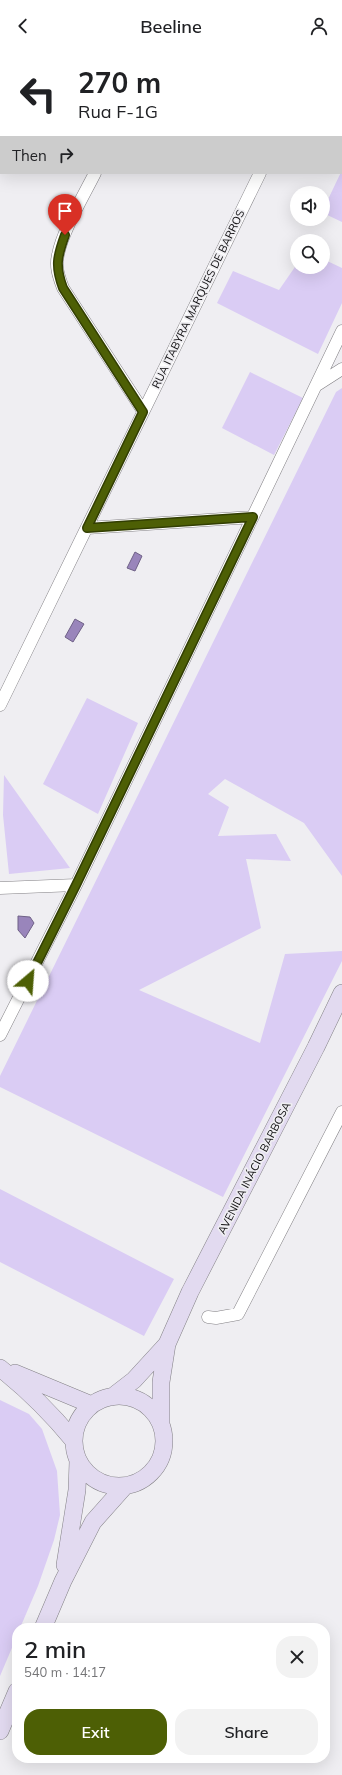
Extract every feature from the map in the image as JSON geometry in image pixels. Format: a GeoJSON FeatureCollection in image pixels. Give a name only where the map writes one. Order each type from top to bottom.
{"type":"FeatureCollection","features":[{"type":"Feature","properties":{"kind":"main road","name":"AVENIDA INÁCIO BARBOSA"},"geometry":{"type":"LineString","coordinates":[[160,1424],[161,1382],[167,1344],[190,1292],[316,1047],[342,993]]}},
{"type":"Feature","properties":{"kind":"main road","name":"AVENIDA INÁCIO BARBOSA"},"geometry":{"type":"LineString","coordinates":[[112,1397],[134,1380],[167,1344]]}},
{"type":"Feature","properties":{"kind":"main road"},"geometry":{"type":"LineString","coordinates":[[0,1368],[92,1405]]}},
{"type":"Feature","properties":{"kind":"main road"},"geometry":{"type":"LineString","coordinates":[[0,1368],[31,1393],[52,1414],[74,1441]]}},
{"type":"Feature","properties":{"kind":"main road"},"geometry":{"type":"LineString","coordinates":[[112,1397],[124,1397],[141,1402],[154,1414],[164,1435],[164,1447],[158,1463],[146,1477],[136,1483],[125,1486],[113,1486],[98,1481],[84,1470],[74,1451],[75,1431],[78,1421],[84,1412],[101,1400],[112,1397]]}},
{"type":"Feature","properties":{"kind":"main road"},"geometry":{"type":"LineString","coordinates":[[63,1581],[78,1490],[78,1461]]}},
{"type":"Feature","properties":{"kind":"main road"},"geometry":{"type":"LineString","coordinates":[[45,1623],[63,1581],[93,1522],[125,1486]]}},
{"type":"Feature","properties":{"kind":"main road"},"geometry":{"type":"LineString","coordinates":[[0,1731],[12,1703]]}},
{"type":"Feature","properties":{"kind":"street"},"geometry":{"type":"LineString","coordinates":[[95,174],[65,235],[58,255],[57,272],[63,288],[143,412]]}},
{"type":"Feature","properties":{"kind":"street","name":"RUA ITABYRA MARQUES DE BARROS"},"geometry":{"type":"LineString","coordinates":[[0,705],[260,174]]}},
{"type":"Feature","properties":{"kind":"street"},"geometry":{"type":"LineString","coordinates":[[0,1035],[76,885],[342,331]]}},
{"type":"Feature","properties":{"kind":"street"},"geometry":{"type":"LineString","coordinates":[[317,385],[342,369]]}},
{"type":"Feature","properties":{"kind":"street"},"geometry":{"type":"LineString","coordinates":[[87,528],[253,517]]}},
{"type":"Feature","properties":{"kind":"street"},"geometry":{"type":"LineString","coordinates":[[0,888],[76,885]]}},
{"type":"Feature","properties":{"kind":"street"},"geometry":{"type":"LineString","coordinates":[[208,1317],[216,1318],[238,1314],[342,1112]]}},
{"type":"Feature","properties":{"kind":"shaded area"},"geometry":{"type":"Polygon","coordinates":[[[340,174],[342,174],[342,222],[330,216],[330,195],[340,174]]]}},
{"type":"Feature","properties":{"kind":"shaded area"},"geometry":{"type":"Polygon","coordinates":[[[330,262],[342,268],[342,303],[318,354],[217,303],[233,271],[279,290],[290,274],[330,274],[330,262]]]}},
{"type":"Feature","properties":{"kind":"shaded area"},"geometry":{"type":"Polygon","coordinates":[[[250,372],[303,398],[274,455],[222,428],[250,372]]]}},
{"type":"Feature","properties":{"kind":"shaded area"},"geometry":{"type":"Polygon","coordinates":[[[342,388],[342,876],[304,823],[225,779],[208,794],[229,807],[218,836],[276,834],[291,861],[246,859],[261,928],[139,990],[260,1043],[285,954],[342,951],[342,961],[223,1197],[0,1087],[0,1076],[336,392],[342,388]]]}},
{"type":"Feature","properties":{"kind":"shaded area"},"geometry":{"type":"Polygon","coordinates":[[[135,552],[142,556],[135,571],[127,568],[135,552]]]}},
{"type":"Feature","properties":{"kind":"shaded area"},"geometry":{"type":"Polygon","coordinates":[[[75,619],[84,624],[73,642],[65,637],[75,619]]]}},
{"type":"Feature","properties":{"kind":"shaded area"},"geometry":{"type":"Polygon","coordinates":[[[87,698],[138,723],[98,814],[43,784],[87,698]]]}},
{"type":"Feature","properties":{"kind":"shaded area"},"geometry":{"type":"Polygon","coordinates":[[[4,775],[70,868],[9,874],[3,815],[4,775]]]}},
{"type":"Feature","properties":{"kind":"shaded area"},"geometry":{"type":"Polygon","coordinates":[[[18,916],[30,917],[34,923],[25,938],[18,930],[18,916]]]}},
{"type":"Feature","properties":{"kind":"shaded area"},"geometry":{"type":"Polygon","coordinates":[[[0,1189],[174,1279],[144,1336],[0,1262],[0,1189]]]}},
{"type":"Feature","properties":{"kind":"shaded area"},"geometry":{"type":"Polygon","coordinates":[[[0,1400],[29,1414],[42,1429],[57,1471],[60,1515],[54,1540],[38,1586],[22,1623],[12,1623],[12,1648],[0,1676],[0,1400]]]}},
{"type":"Feature","properties":{"kind":"route"},"geometry":{"type":"LineString","coordinates":[[28,981],[76,885],[253,517],[87,528],[143,412],[63,288],[57,272],[58,255],[65,235]]}}]}
